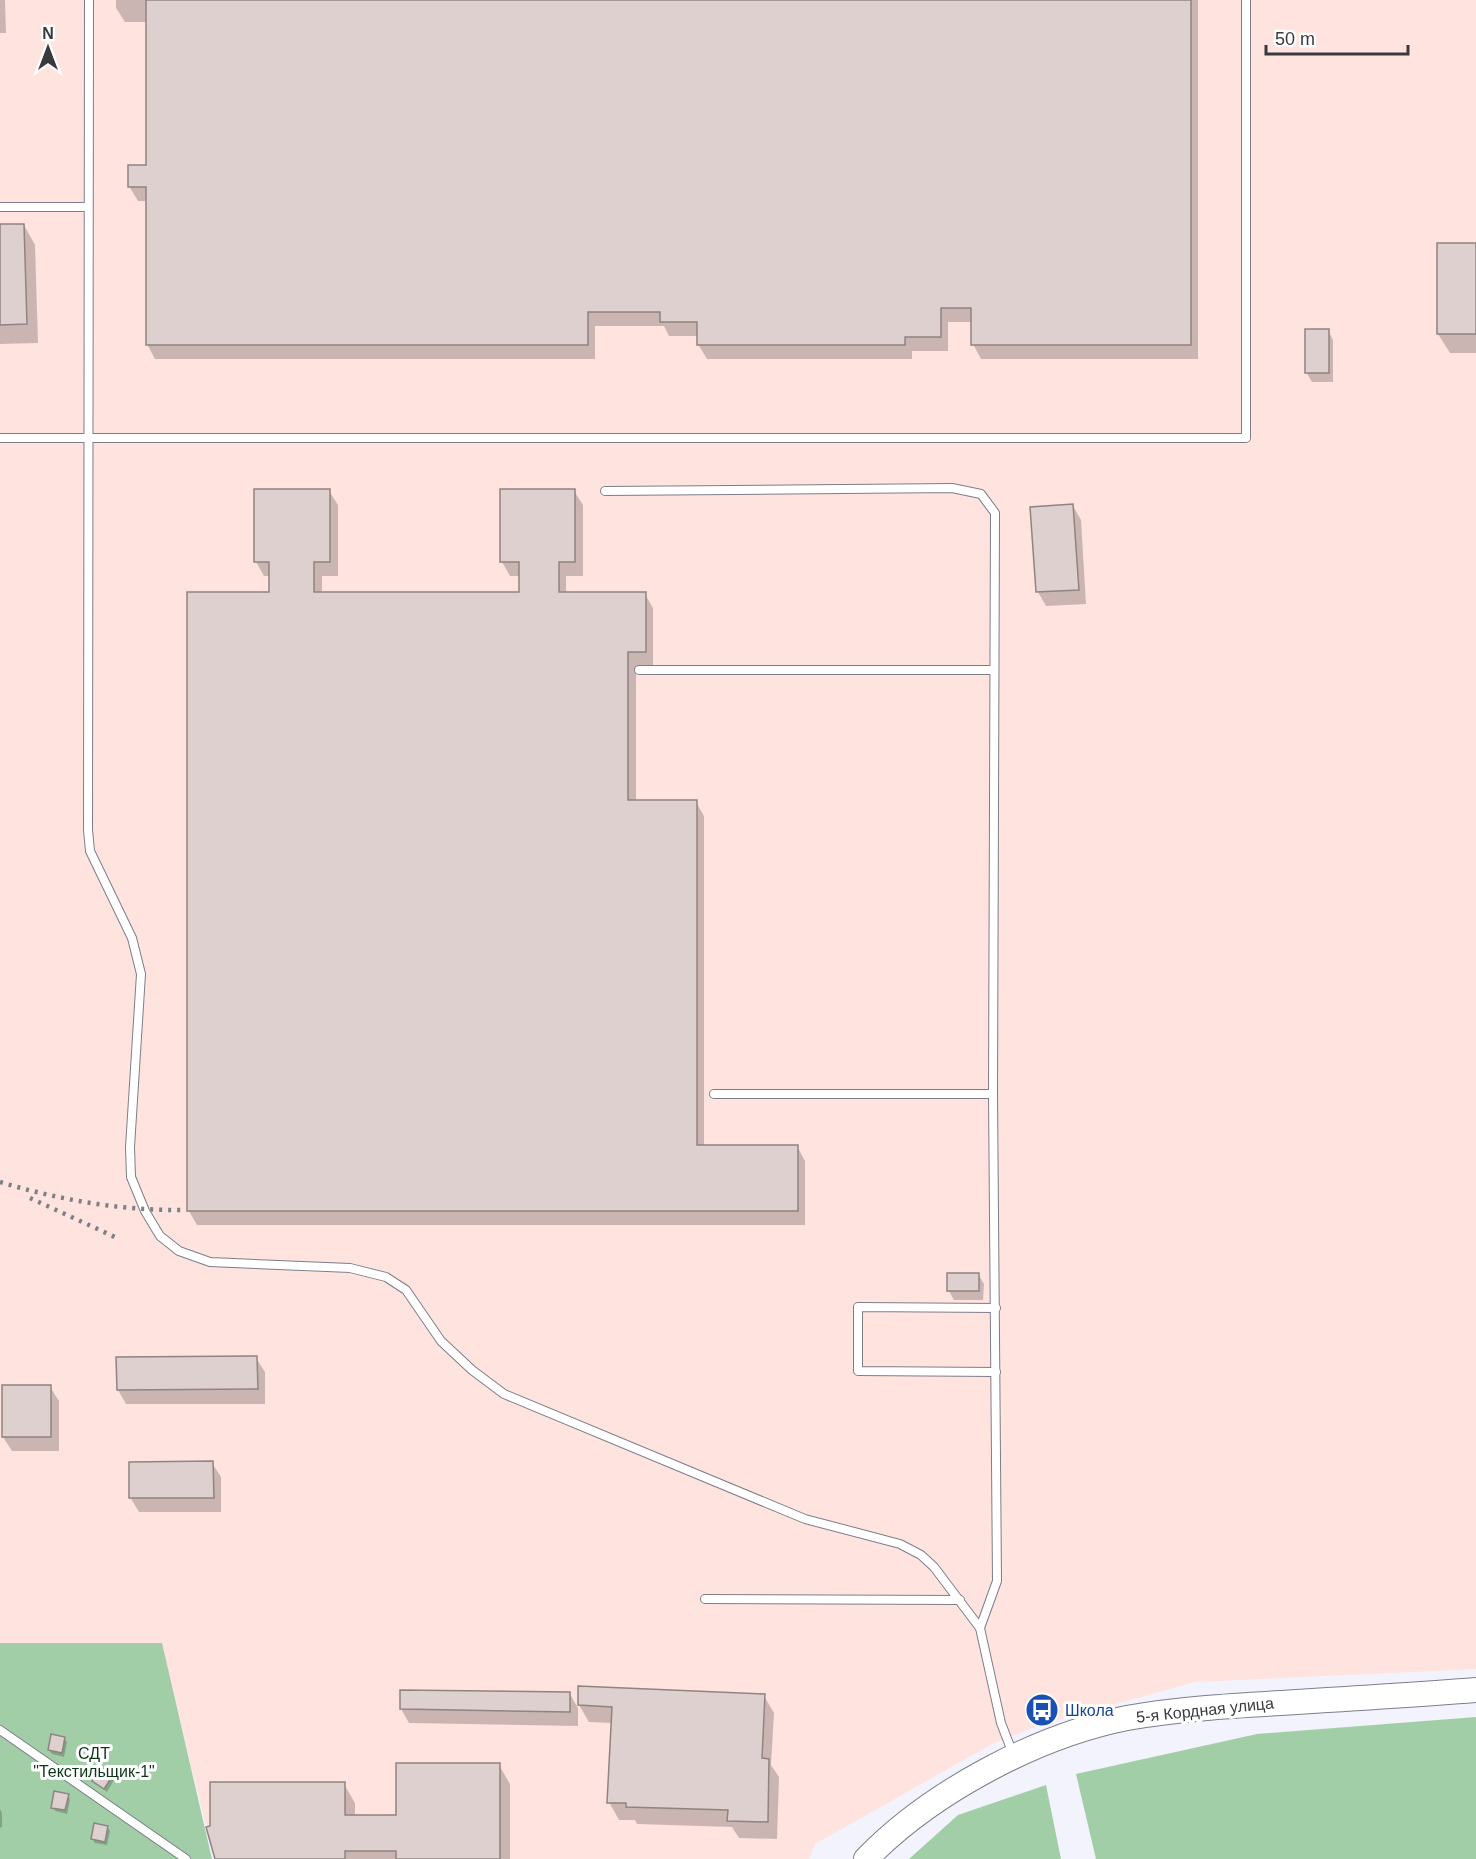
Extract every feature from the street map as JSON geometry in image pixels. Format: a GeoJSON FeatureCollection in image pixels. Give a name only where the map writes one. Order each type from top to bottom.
{"type":"FeatureCollection","features":[{"type":"Feature","properties":{"kind":"main road","name":"5-я Кордная улица"},"geometry":{"type":"LineString","coordinates":[[866,1859],[893,1831],[937,1799],[1014,1757],[1074,1732],[1126,1719],[1180,1710],[1476,1690]]}},
{"type":"Feature","properties":{"kind":"lane"},"geometry":{"type":"LineString","coordinates":[[89,0],[88,830],[90,851],[132,938],[141,974],[130,1147],[131,1177],[145,1211],[160,1236],[179,1251],[210,1262],[350,1268],[386,1277],[406,1290],[441,1341],[472,1370],[504,1394],[805,1519],[900,1544],[921,1555],[934,1567],[980,1628],[1000,1723],[1014,1757]]}},
{"type":"Feature","properties":{"kind":"lane"},"geometry":{"type":"LineString","coordinates":[[0,438],[1246,438],[1246,0]]}},
{"type":"Feature","properties":{"kind":"lane"},"geometry":{"type":"LineString","coordinates":[[0,207],[88,207]]}},
{"type":"Feature","properties":{"kind":"lane"},"geometry":{"type":"LineString","coordinates":[[605,491],[952,488],[981,494],[995,513],[993,1095],[997,1581],[980,1628]]}},
{"type":"Feature","properties":{"kind":"lane"},"geometry":{"type":"LineString","coordinates":[[639,670],[994,670]]}},
{"type":"Feature","properties":{"kind":"lane"},"geometry":{"type":"LineString","coordinates":[[714,1095],[993,1095]]}},
{"type":"Feature","properties":{"kind":"lane"},"geometry":{"type":"LineString","coordinates":[[996,1308],[858,1307],[858,1371],[996,1372]]}},
{"type":"Feature","properties":{"kind":"lane"},"geometry":{"type":"LineString","coordinates":[[705,1599],[960,1600]]}},
{"type":"Feature","properties":{"kind":"lane"},"geometry":{"type":"LineString","coordinates":[[0,1730],[186,1859]]}},
{"type":"Feature","properties":{"kind":"shaded area"},"geometry":{"type":"Polygon","coordinates":[[[0,0],[1476,0],[1476,1669],[1195,1682],[1040,1725],[992,1744],[815,1844],[809,1859],[214,1859],[162,1648],[0,1646],[0,0]]]}},
{"type":"Feature","properties":{"kind":"green space","name":"СДТ \"Текстильщик-1\""},"geometry":{"type":"Polygon","coordinates":[[[0,1643],[162,1643],[212,1859],[0,1859],[0,1643]]]}},
{"type":"Feature","properties":{"kind":"green space"},"geometry":{"type":"Polygon","coordinates":[[[1476,1717],[1476,1859],[1096,1859],[1076,1774],[1257,1734],[1476,1717]]]}},
{"type":"Feature","properties":{"kind":"green space"},"geometry":{"type":"Polygon","coordinates":[[[1046,1785],[1061,1859],[909,1859],[958,1815],[1046,1785]]]}},
{"type":"Feature","properties":{"kind":"building"},"geometry":{"type":"Polygon","coordinates":[[[146,0],[1191,0],[1191,345],[971,345],[971,308],[941,308],[941,337],[905,337],[905,345],[697,345],[697,322],[660,322],[660,312],[588,312],[588,345],[146,345],[146,187],[128,187],[128,165],[146,165],[146,0]]]}},
{"type":"Feature","properties":{"kind":"building"},"geometry":{"type":"Polygon","coordinates":[[[0,224],[24,224],[27,324],[0,325],[0,224]]]}},
{"type":"Feature","properties":{"kind":"building"},"geometry":{"type":"Polygon","coordinates":[[[1437,243],[1476,243],[1476,334],[1437,334],[1437,243]]]}},
{"type":"Feature","properties":{"kind":"building"},"geometry":{"type":"Polygon","coordinates":[[[1305,329],[1329,329],[1329,373],[1305,373],[1305,329]]]}},
{"type":"Feature","properties":{"kind":"building"},"geometry":{"type":"Polygon","coordinates":[[[254,489],[330,489],[330,562],[314,562],[314,592],[519,592],[519,562],[500,562],[500,489],[575,489],[575,562],[559,562],[559,592],[646,592],[646,652],[628,652],[628,800],[697,800],[697,1145],[798,1145],[798,1211],[187,1211],[187,592],[269,592],[269,562],[254,562],[254,489]]]}},
{"type":"Feature","properties":{"kind":"building"},"geometry":{"type":"Polygon","coordinates":[[[1073,504],[1079,590],[1036,592],[1030,507],[1073,504]]]}},
{"type":"Feature","properties":{"kind":"building"},"geometry":{"type":"Polygon","coordinates":[[[947,1273],[979,1273],[979,1291],[947,1291],[947,1273]]]}},
{"type":"Feature","properties":{"kind":"building"},"geometry":{"type":"Polygon","coordinates":[[[257,1356],[258,1389],[117,1390],[116,1357],[257,1356]]]}},
{"type":"Feature","properties":{"kind":"building"},"geometry":{"type":"Polygon","coordinates":[[[2,1385],[51,1385],[51,1437],[2,1437],[2,1385]]]}},
{"type":"Feature","properties":{"kind":"building"},"geometry":{"type":"Polygon","coordinates":[[[213,1461],[214,1498],[129,1498],[129,1462],[213,1461]]]}},
{"type":"Feature","properties":{"kind":"building"},"geometry":{"type":"Polygon","coordinates":[[[578,1686],[765,1694],[762,1758],[769,1759],[768,1822],[727,1821],[728,1810],[626,1807],[626,1803],[607,1803],[612,1707],[578,1705],[578,1686]]]}},
{"type":"Feature","properties":{"kind":"building"},"geometry":{"type":"Polygon","coordinates":[[[400,1690],[570,1692],[570,1712],[400,1709],[400,1690]]]}},
{"type":"Feature","properties":{"kind":"building"},"geometry":{"type":"Polygon","coordinates":[[[51,1734],[65,1737],[62,1753],[48,1750],[51,1734]]]}},
{"type":"Feature","properties":{"kind":"building"},"geometry":{"type":"Polygon","coordinates":[[[396,1763],[500,1763],[500,1859],[396,1859],[396,1851],[345,1851],[345,1859],[215,1859],[206,1827],[210,1826],[210,1782],[345,1782],[345,1815],[396,1815],[396,1763]]]}},
{"type":"Feature","properties":{"kind":"building"},"geometry":{"type":"Polygon","coordinates":[[[101,1767],[113,1775],[104,1789],[92,1781],[101,1767]]]}},
{"type":"Feature","properties":{"kind":"building"},"geometry":{"type":"Polygon","coordinates":[[[54,1791],[69,1794],[65,1810],[51,1808],[54,1791]]]}},
{"type":"Feature","properties":{"kind":"building"},"geometry":{"type":"Polygon","coordinates":[[[94,1823],[108,1826],[105,1842],[91,1839],[94,1823]]]}},
{"type":"Feature","properties":{"kind":"railway"},"geometry":{"type":"LineString","coordinates":[[0,1182],[91,1203],[138,1209],[185,1210]]}},
{"type":"Feature","properties":{"kind":"railway"},"geometry":{"type":"LineString","coordinates":[[30,1198],[117,1238]]}},
{"type":"Feature","properties":{"kind":"place","name":"Школа"},"geometry":{"type":"Point","coordinates":[1042,1710]}}]}
